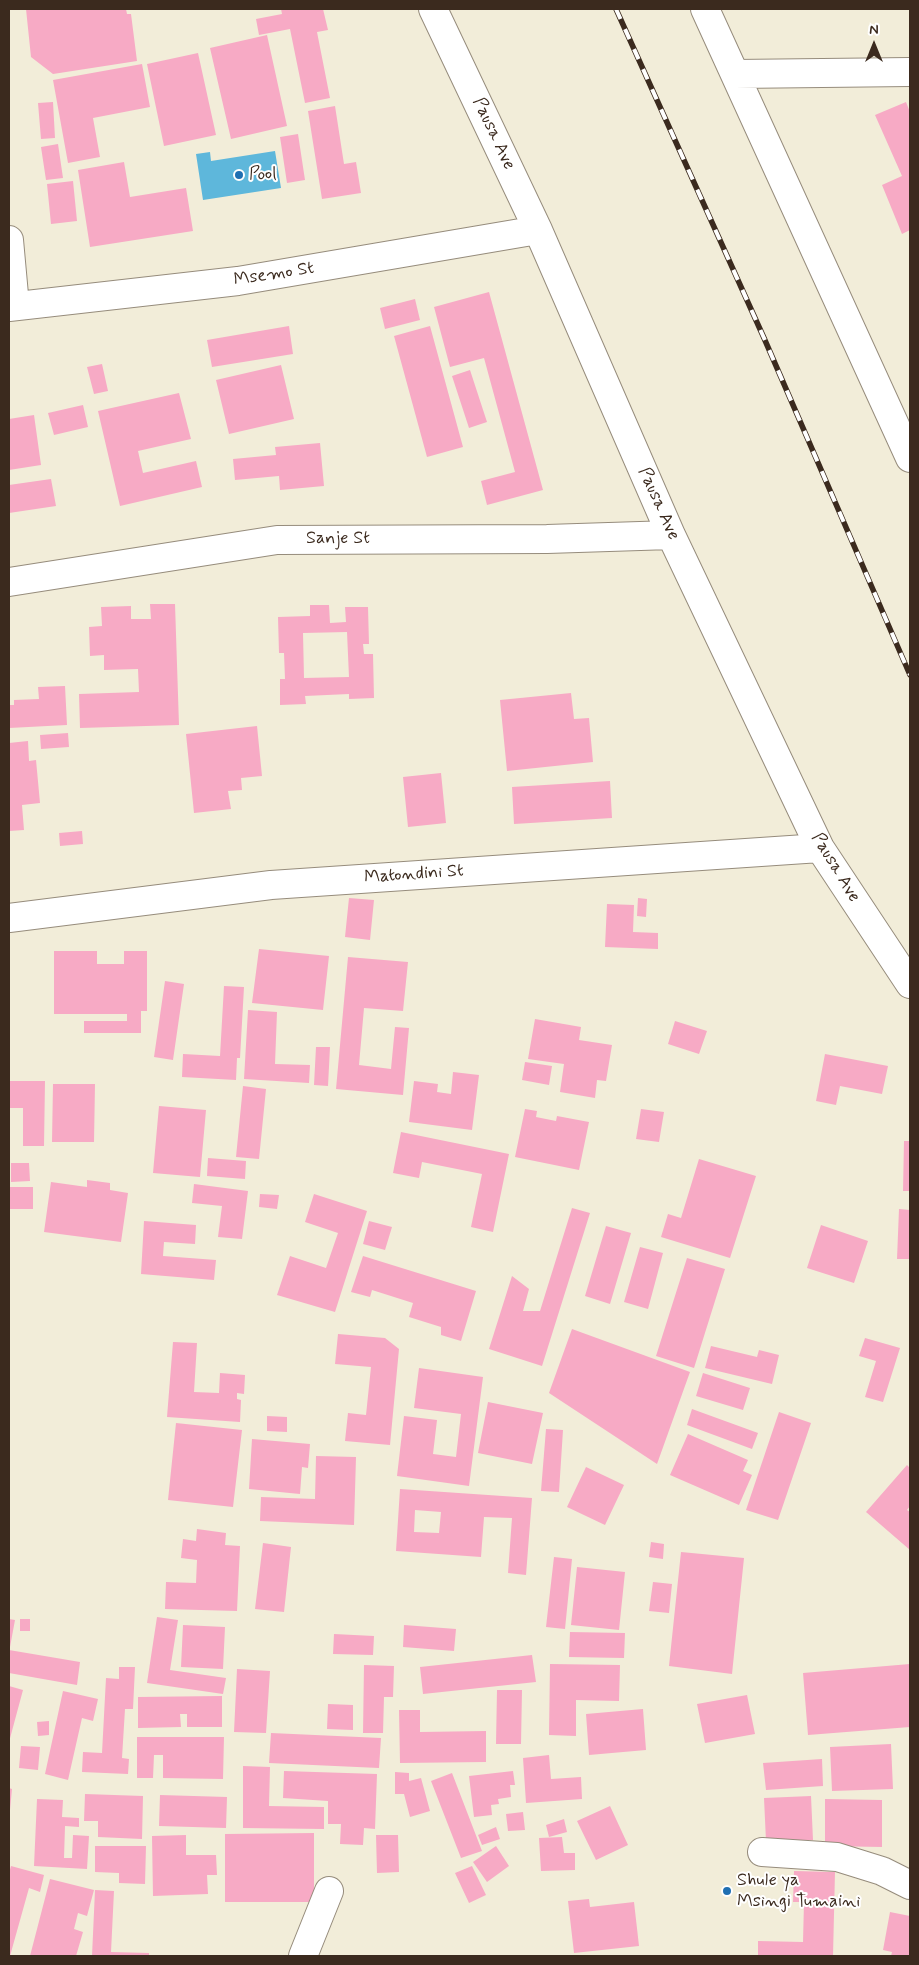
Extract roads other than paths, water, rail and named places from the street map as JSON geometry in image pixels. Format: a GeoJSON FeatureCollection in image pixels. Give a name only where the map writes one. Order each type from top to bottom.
{"type":"FeatureCollection","features":[{"type":"Feature","properties":{"kind":"street","name":"Pausa Ave"},"geometry":{"type":"LineString","coordinates":[[433,9],[538,230],[672,535],[820,848],[910,984]]}},
{"type":"Feature","properties":{"kind":"street"},"geometry":{"type":"LineString","coordinates":[[705,9],[910,458]]}},
{"type":"Feature","properties":{"kind":"street"},"geometry":{"type":"LineString","coordinates":[[736,74],[910,72]]}},
{"type":"Feature","properties":{"kind":"street","name":"Msemo St"},"geometry":{"type":"LineString","coordinates":[[12,307],[238,281],[538,230]]}},
{"type":"Feature","properties":{"kind":"street"},"geometry":{"type":"LineString","coordinates":[[9,240],[12,307]]}},
{"type":"Feature","properties":{"kind":"street","name":"Sanje St"},"geometry":{"type":"LineString","coordinates":[[9,582],[277,540],[547,539],[672,535]]}},
{"type":"Feature","properties":{"kind":"street","name":"Matondini St"},"geometry":{"type":"LineString","coordinates":[[9,918],[271,885],[820,848]]}},
{"type":"Feature","properties":{"kind":"street"},"geometry":{"type":"LineString","coordinates":[[762,1852],[837,1857],[882,1871],[910,1885]]}},
{"type":"Feature","properties":{"kind":"street"},"geometry":{"type":"LineString","coordinates":[[303,1956],[329,1891]]}},
{"type":"Feature","properties":{"kind":"water","name":"Pool"},"geometry":{"type":"Polygon","coordinates":[[[275,151],[281,188],[203,200],[196,154],[210,152],[211,161],[275,151]]]}},
{"type":"Feature","properties":{"kind":"railway"},"geometry":{"type":"LineString","coordinates":[[616,9],[764,338],[910,675]]}},
{"type":"Feature","properties":{"kind":"place","name":"Pool"},"geometry":{"type":"Point","coordinates":[239,175]}},
{"type":"Feature","properties":{"kind":"place","name":"Shule ya Msingi Tumaini"},"geometry":{"type":"Point","coordinates":[727,1891]}}]}
